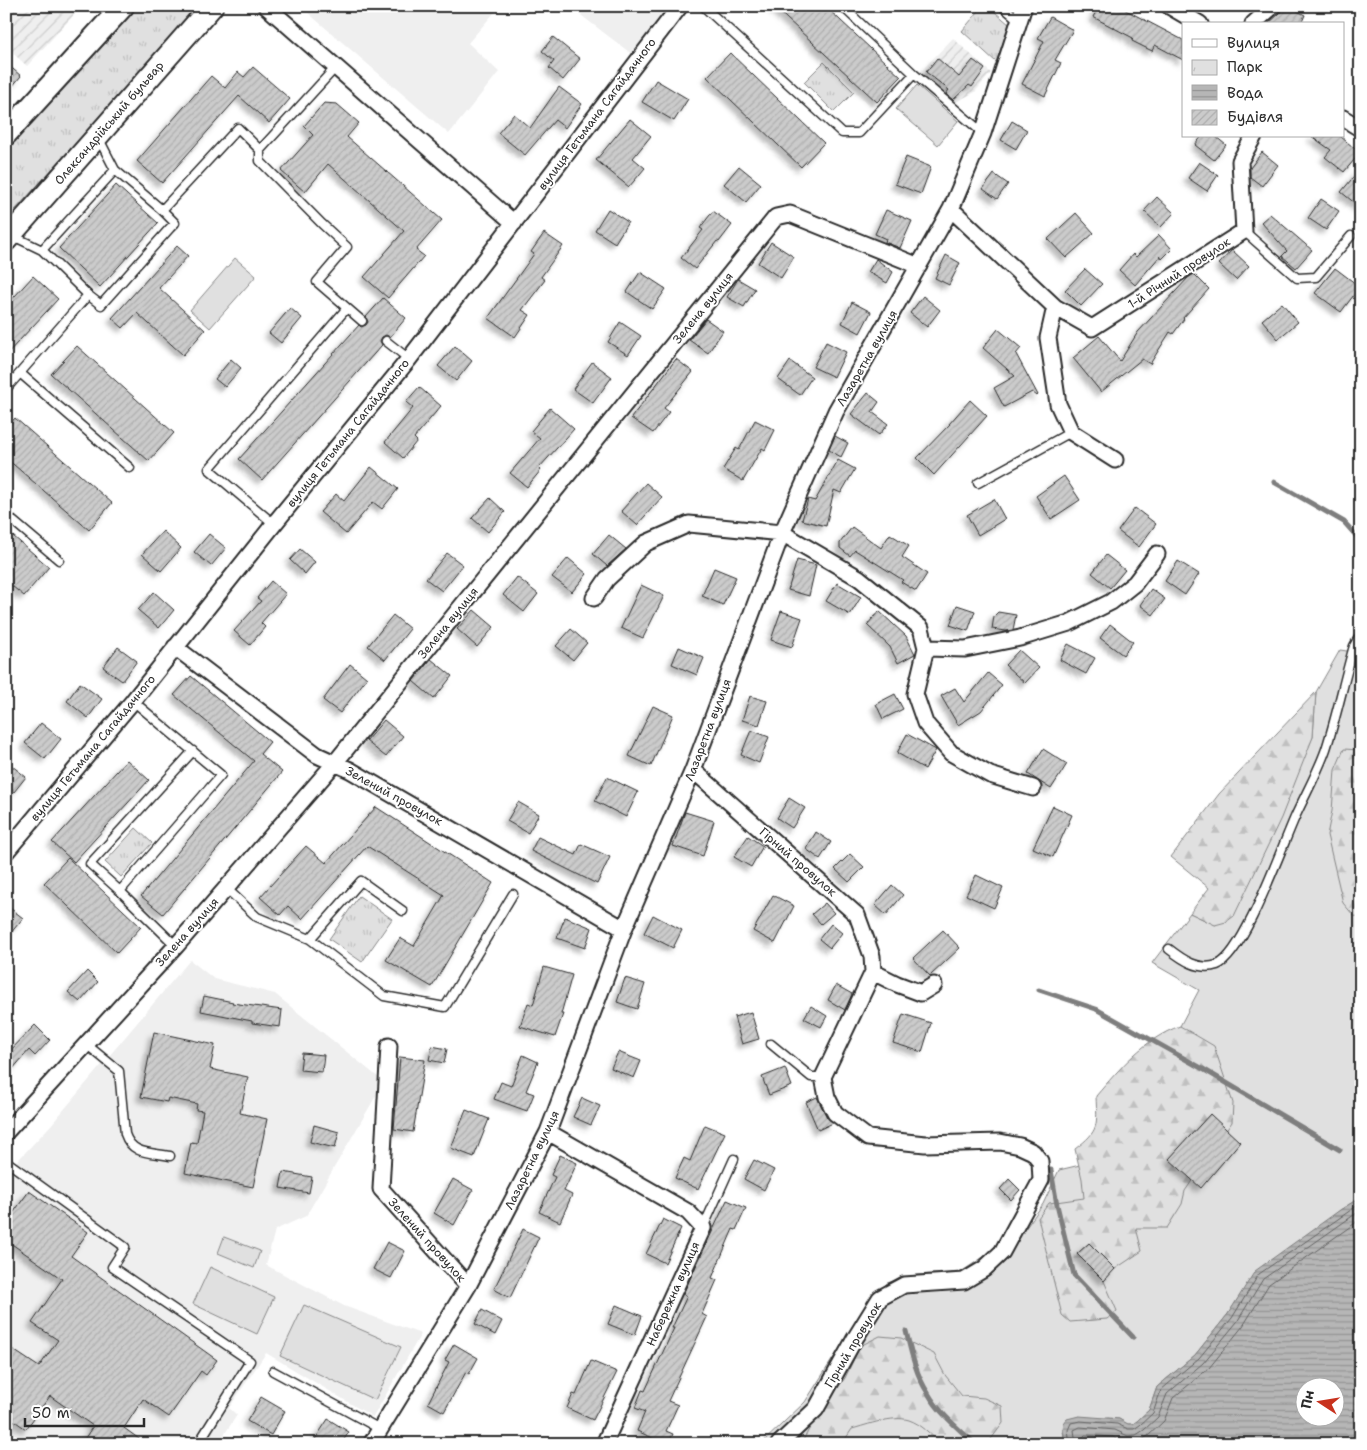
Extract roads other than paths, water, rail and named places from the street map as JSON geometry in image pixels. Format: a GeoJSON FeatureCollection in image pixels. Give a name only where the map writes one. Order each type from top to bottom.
{"type":"FeatureCollection","features":[{"type":"Feature","properties":{"kind":"main road"},"geometry":{"type":"LineString","coordinates":[[6,134],[123,6]]}},
{"type":"Feature","properties":{"kind":"main road","name":"Олександрійський бульвар"},"geometry":{"type":"LineString","coordinates":[[9,237],[212,6]]}},
{"type":"Feature","properties":{"kind":"street"},"geometry":{"type":"LineString","coordinates":[[266,6],[514,223]]}},
{"type":"Feature","properties":{"kind":"street","name":"вулиця Гетьмана Сагайдачного"},"geometry":{"type":"LineString","coordinates":[[6,852],[133,701],[408,359],[680,6]]}},
{"type":"Feature","properties":{"kind":"street"},"geometry":{"type":"LineString","coordinates":[[1169,6],[1197,22]]}},
{"type":"Feature","properties":{"kind":"street"},"geometry":{"type":"LineString","coordinates":[[1255,22],[1273,6]]}},
{"type":"Feature","properties":{"kind":"street","name":"Лазаретна вулиця"},"geometry":{"type":"LineString","coordinates":[[371,1444],[468,1286],[548,1132],[624,929],[693,770],[782,533],[836,411],[951,209],[983,133],[1022,14]]}},
{"type":"Feature","properties":{"kind":"street"},"geometry":{"type":"LineString","coordinates":[[1344,119],[1361,129]]}},
{"type":"Feature","properties":{"kind":"street","name":"1-й Річний провулок"},"geometry":{"type":"LineString","coordinates":[[951,209],[1055,307],[1092,328],[1244,231],[1240,161],[1253,138]]}},
{"type":"Feature","properties":{"kind":"street","name":"Зелена вулиця"},"geometry":{"type":"LineString","coordinates":[[6,1132],[176,946],[334,764],[776,218],[790,214],[919,266]]}},
{"type":"Feature","properties":{"kind":"street"},"geometry":{"type":"LineString","coordinates":[[1055,307],[1048,338],[1058,404],[1071,432],[1115,460]]}},
{"type":"Feature","properties":{"kind":"street"},"geometry":{"type":"LineString","coordinates":[[594,598],[607,579],[646,543],[689,524],[782,533],[859,578],[920,628],[926,648],[915,694],[925,723],[951,754],[990,775],[1033,788]]}},
{"type":"Feature","properties":{"kind":"street"},"geometry":{"type":"LineString","coordinates":[[926,648],[965,649],[1020,638],[1069,623],[1111,602],[1135,583],[1157,554]]}},
{"type":"Feature","properties":{"kind":"street","name":"Зелений провулок"},"geometry":{"type":"LineString","coordinates":[[175,647],[317,755],[350,770],[624,929]]}},
{"type":"Feature","properties":{"kind":"street","name":"Гірний провулок"},"geometry":{"type":"LineString","coordinates":[[693,770],[857,915],[872,956],[873,972]]}},
{"type":"Feature","properties":{"kind":"street"},"geometry":{"type":"LineString","coordinates":[[823,1078],[873,972],[921,993],[934,985]]}},
{"type":"Feature","properties":{"kind":"street","name":"Зелений провулок"},"geometry":{"type":"LineString","coordinates":[[389,1046],[381,1188],[468,1286]]}},
{"type":"Feature","properties":{"kind":"street","name":"Гірний провулок"},"geometry":{"type":"LineString","coordinates":[[779,1444],[816,1409],[854,1340],[880,1298],[904,1285],[964,1281],[984,1269],[1002,1252],[1041,1180],[1040,1161],[1033,1152],[1020,1146],[1000,1142],[925,1144],[868,1138],[835,1113],[827,1097],[823,1078]]}},
{"type":"Feature","properties":{"kind":"street","name":"Набережна вулиця"},"geometry":{"type":"LineString","coordinates":[[548,1132],[688,1212],[702,1228],[604,1444]]}},
{"type":"Feature","properties":{"kind":"lane"},"geometry":{"type":"LineString","coordinates":[[703,6],[842,133],[859,134],[914,74]]}},
{"type":"Feature","properties":{"kind":"lane"},"geometry":{"type":"LineString","coordinates":[[842,6],[914,74],[983,133]]}},
{"type":"Feature","properties":{"kind":"lane"},"geometry":{"type":"LineString","coordinates":[[1002,6],[1022,14]]}},
{"type":"Feature","properties":{"kind":"lane"},"geometry":{"type":"LineString","coordinates":[[336,67],[260,150],[260,161],[347,247],[317,282],[362,321]]}},
{"type":"Feature","properties":{"kind":"lane"},"geometry":{"type":"LineString","coordinates":[[162,210],[238,128],[260,150]]}},
{"type":"Feature","properties":{"kind":"lane"},"geometry":{"type":"LineString","coordinates":[[9,237],[42,250],[88,295],[101,305],[175,223],[115,170],[97,135]]}},
{"type":"Feature","properties":{"kind":"lane"},"geometry":{"type":"LineString","coordinates":[[42,250],[115,170]]}},
{"type":"Feature","properties":{"kind":"lane"},"geometry":{"type":"LineString","coordinates":[[1244,231],[1297,278],[1316,277],[1351,236]]}},
{"type":"Feature","properties":{"kind":"lane"},"geometry":{"type":"LineString","coordinates":[[6,389],[88,295]]}},
{"type":"Feature","properties":{"kind":"lane"},"geometry":{"type":"LineString","coordinates":[[274,524],[210,469],[347,308]]}},
{"type":"Feature","properties":{"kind":"lane"},"geometry":{"type":"LineString","coordinates":[[386,341],[408,359]]}},
{"type":"Feature","properties":{"kind":"lane"},"geometry":{"type":"LineString","coordinates":[[20,373],[130,468]]}},
{"type":"Feature","properties":{"kind":"lane"},"geometry":{"type":"LineString","coordinates":[[978,483],[1071,432]]}},
{"type":"Feature","properties":{"kind":"lane"},"geometry":{"type":"LineString","coordinates":[[6,515],[59,560]]}},
{"type":"Feature","properties":{"kind":"lane"},"geometry":{"type":"LineString","coordinates":[[1169,949],[1189,964],[1218,965],[1228,957],[1259,903],[1296,815],[1317,774],[1326,749],[1354,646],[1361,634]]}},
{"type":"Feature","properties":{"kind":"lane"},"geometry":{"type":"LineString","coordinates":[[120,891],[221,775],[133,701]]}},
{"type":"Feature","properties":{"kind":"lane"},"geometry":{"type":"LineString","coordinates":[[176,946],[90,864],[193,751]]}},
{"type":"Feature","properties":{"kind":"lane"},"geometry":{"type":"LineString","coordinates":[[310,939],[361,881],[403,911]]}},
{"type":"Feature","properties":{"kind":"lane"},"geometry":{"type":"LineString","coordinates":[[226,888],[257,917],[310,939],[384,996],[445,1007],[513,894]]}},
{"type":"Feature","properties":{"kind":"lane"},"geometry":{"type":"LineString","coordinates":[[86,1044],[119,1071],[125,1134],[128,1141],[134,1149],[170,1156]]}},
{"type":"Feature","properties":{"kind":"lane"},"geometry":{"type":"LineString","coordinates":[[771,1044],[811,1077],[823,1078]]}},
{"type":"Feature","properties":{"kind":"lane"},"geometry":{"type":"LineString","coordinates":[[702,1228],[734,1159]]}},
{"type":"Feature","properties":{"kind":"lane"},"geometry":{"type":"LineString","coordinates":[[6,1161],[125,1246],[112,1267],[250,1361],[198,1444]]}},
{"type":"Feature","properties":{"kind":"lane"},"geometry":{"type":"LineString","coordinates":[[273,1371],[380,1429]]}},
{"type":"Feature","properties":{"kind":"water"},"geometry":{"type":"Polygon","coordinates":[[[1361,1197],[1361,1444],[1065,1444],[1063,1430],[1067,1419],[1079,1416],[1119,1419],[1128,1424],[1133,1424],[1137,1421],[1149,1410],[1157,1387],[1195,1355],[1228,1314],[1255,1271],[1361,1197]]]}},
{"type":"Feature","properties":{"kind":"waterway"},"geometry":{"type":"LineString","coordinates":[[1274,482],[1344,522],[1361,541]]}},
{"type":"Feature","properties":{"kind":"waterway"},"geometry":{"type":"LineString","coordinates":[[1039,990],[1096,1009],[1203,1069],[1340,1150]]}},
{"type":"Feature","properties":{"kind":"waterway"},"geometry":{"type":"LineString","coordinates":[[1051,1170],[1057,1205],[1074,1275],[1133,1337]]}},
{"type":"Feature","properties":{"kind":"waterway"},"geometry":{"type":"LineString","coordinates":[[906,1331],[917,1371],[928,1393],[943,1414],[975,1444]]}}]}
